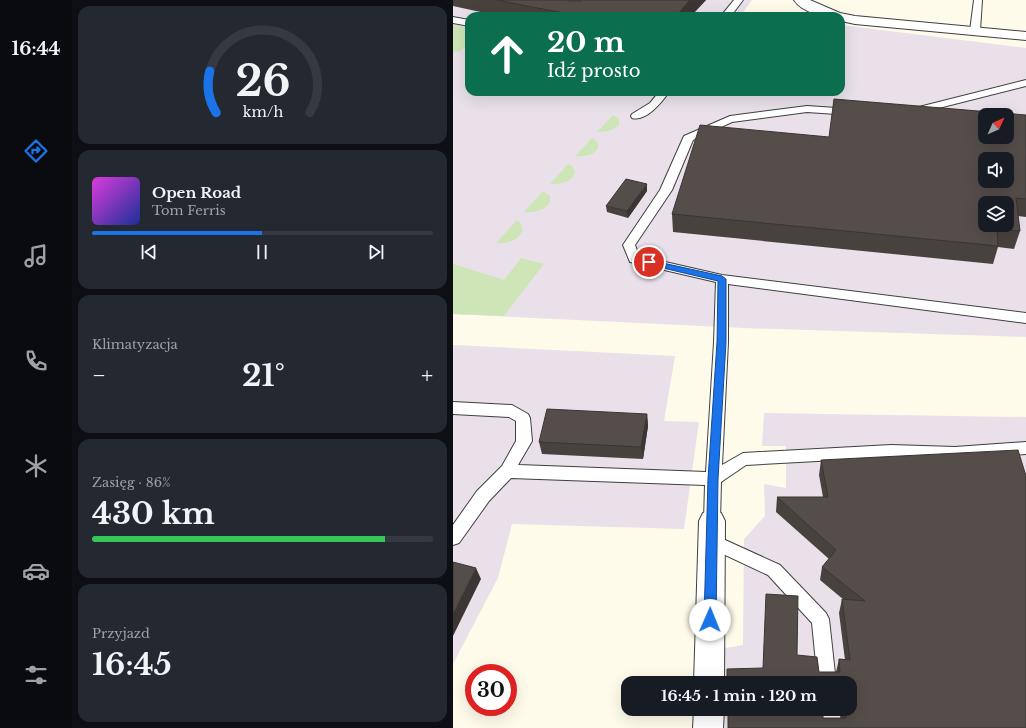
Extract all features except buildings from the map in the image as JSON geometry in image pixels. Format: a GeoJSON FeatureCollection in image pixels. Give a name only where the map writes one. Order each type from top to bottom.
{"type":"FeatureCollection","features":[{"type":"Feature","properties":{"kind":"street"},"geometry":{"type":"LineString","coordinates":[[801,0],[809,6],[825,12]]}},
{"type":"Feature","properties":{"kind":"street"},"geometry":{"type":"LineString","coordinates":[[845,18],[1026,36]]}},
{"type":"Feature","properties":{"kind":"street"},"geometry":{"type":"LineString","coordinates":[[709,676],[712,531]]}},
{"type":"Feature","properties":{"kind":"street"},"geometry":{"type":"LineString","coordinates":[[708,728],[709,716]]}},
{"type":"Feature","properties":{"kind":"lane"},"geometry":{"type":"LineString","coordinates":[[729,12],[739,0]]}},
{"type":"Feature","properties":{"kind":"lane"},"geometry":{"type":"LineString","coordinates":[[975,31],[978,0]]}},
{"type":"Feature","properties":{"kind":"lane"},"geometry":{"type":"LineString","coordinates":[[453,20],[465,22]]}},
{"type":"Feature","properties":{"kind":"lane"},"geometry":{"type":"LineString","coordinates":[[903,114],[1026,83]]}},
{"type":"Feature","properties":{"kind":"lane"},"geometry":{"type":"LineString","coordinates":[[636,116],[654,105],[661,96]]}},
{"type":"Feature","properties":{"kind":"lane"},"geometry":{"type":"LineString","coordinates":[[860,113],[807,109],[729,119],[688,138],[666,190],[629,244],[634,259],[722,279],[1026,318]]}},
{"type":"Feature","properties":{"kind":"lane"},"geometry":{"type":"LineString","coordinates":[[722,279],[721,342],[713,479],[712,531],[774,570],[820,618],[826,676]]}},
{"type":"Feature","properties":{"kind":"lane"},"geometry":{"type":"LineString","coordinates":[[453,408],[512,411],[523,418],[524,441],[507,471],[483,496],[453,538]]}},
{"type":"Feature","properties":{"kind":"lane"},"geometry":{"type":"LineString","coordinates":[[507,471],[713,479],[743,459],[891,451],[955,453],[1026,448]]}},
{"type":"Feature","properties":{"kind":"lane"},"geometry":{"type":"LineString","coordinates":[[831,716],[832,728]]}},
{"type":"Feature","properties":{"kind":"shaded area"},"geometry":{"type":"Polygon","coordinates":[[[453,0],[752,0],[743,12],[465,12],[465,96],[845,96],[845,25],[1026,48],[1026,337],[744,328],[453,314],[453,0]]]}},
{"type":"Feature","properties":{"kind":"shaded area"},"geometry":{"type":"Polygon","coordinates":[[[453,345],[675,356],[664,421],[699,422],[684,529],[512,524],[498,578],[453,664],[453,345]]]}},
{"type":"Feature","properties":{"kind":"shaded area"},"geometry":{"type":"Polygon","coordinates":[[[764,413],[1026,417],[1026,728],[721,728],[720,716],[857,716],[857,676],[720,676],[720,649],[743,645],[744,539],[765,516],[764,484],[786,488],[786,446],[762,446],[764,413]]]}},
{"type":"Feature","properties":{"kind":"green space"},"geometry":{"type":"Polygon","coordinates":[[[453,25],[465,27],[465,47],[459,52],[455,51],[453,53],[453,25]]]}},
{"type":"Feature","properties":{"kind":"green space"},"geometry":{"type":"Polygon","coordinates":[[[613,115],[619,119],[619,125],[609,131],[597,132],[613,115]]]}},
{"type":"Feature","properties":{"kind":"green space"},"geometry":{"type":"Polygon","coordinates":[[[592,138],[598,143],[597,150],[591,154],[575,156],[592,138]]]}},
{"type":"Feature","properties":{"kind":"green space"},"geometry":{"type":"Polygon","coordinates":[[[568,164],[572,166],[575,172],[571,179],[562,183],[550,184],[568,164]]]}},
{"type":"Feature","properties":{"kind":"green space"},"geometry":{"type":"Polygon","coordinates":[[[543,191],[550,196],[548,205],[541,210],[524,212],[543,191]]]}},
{"type":"Feature","properties":{"kind":"green space"},"geometry":{"type":"Polygon","coordinates":[[[517,220],[523,230],[521,234],[512,241],[496,243],[517,220]]]}},
{"type":"Feature","properties":{"kind":"green space"},"geometry":{"type":"Polygon","coordinates":[[[521,258],[544,264],[504,316],[453,314],[453,264],[504,280],[521,258]]]}},
{"type":"Feature","properties":{"kind":"route"},"geometry":{"type":"LineString","coordinates":[[649,262],[722,279],[723,299],[713,479],[710,620]]}}]}
